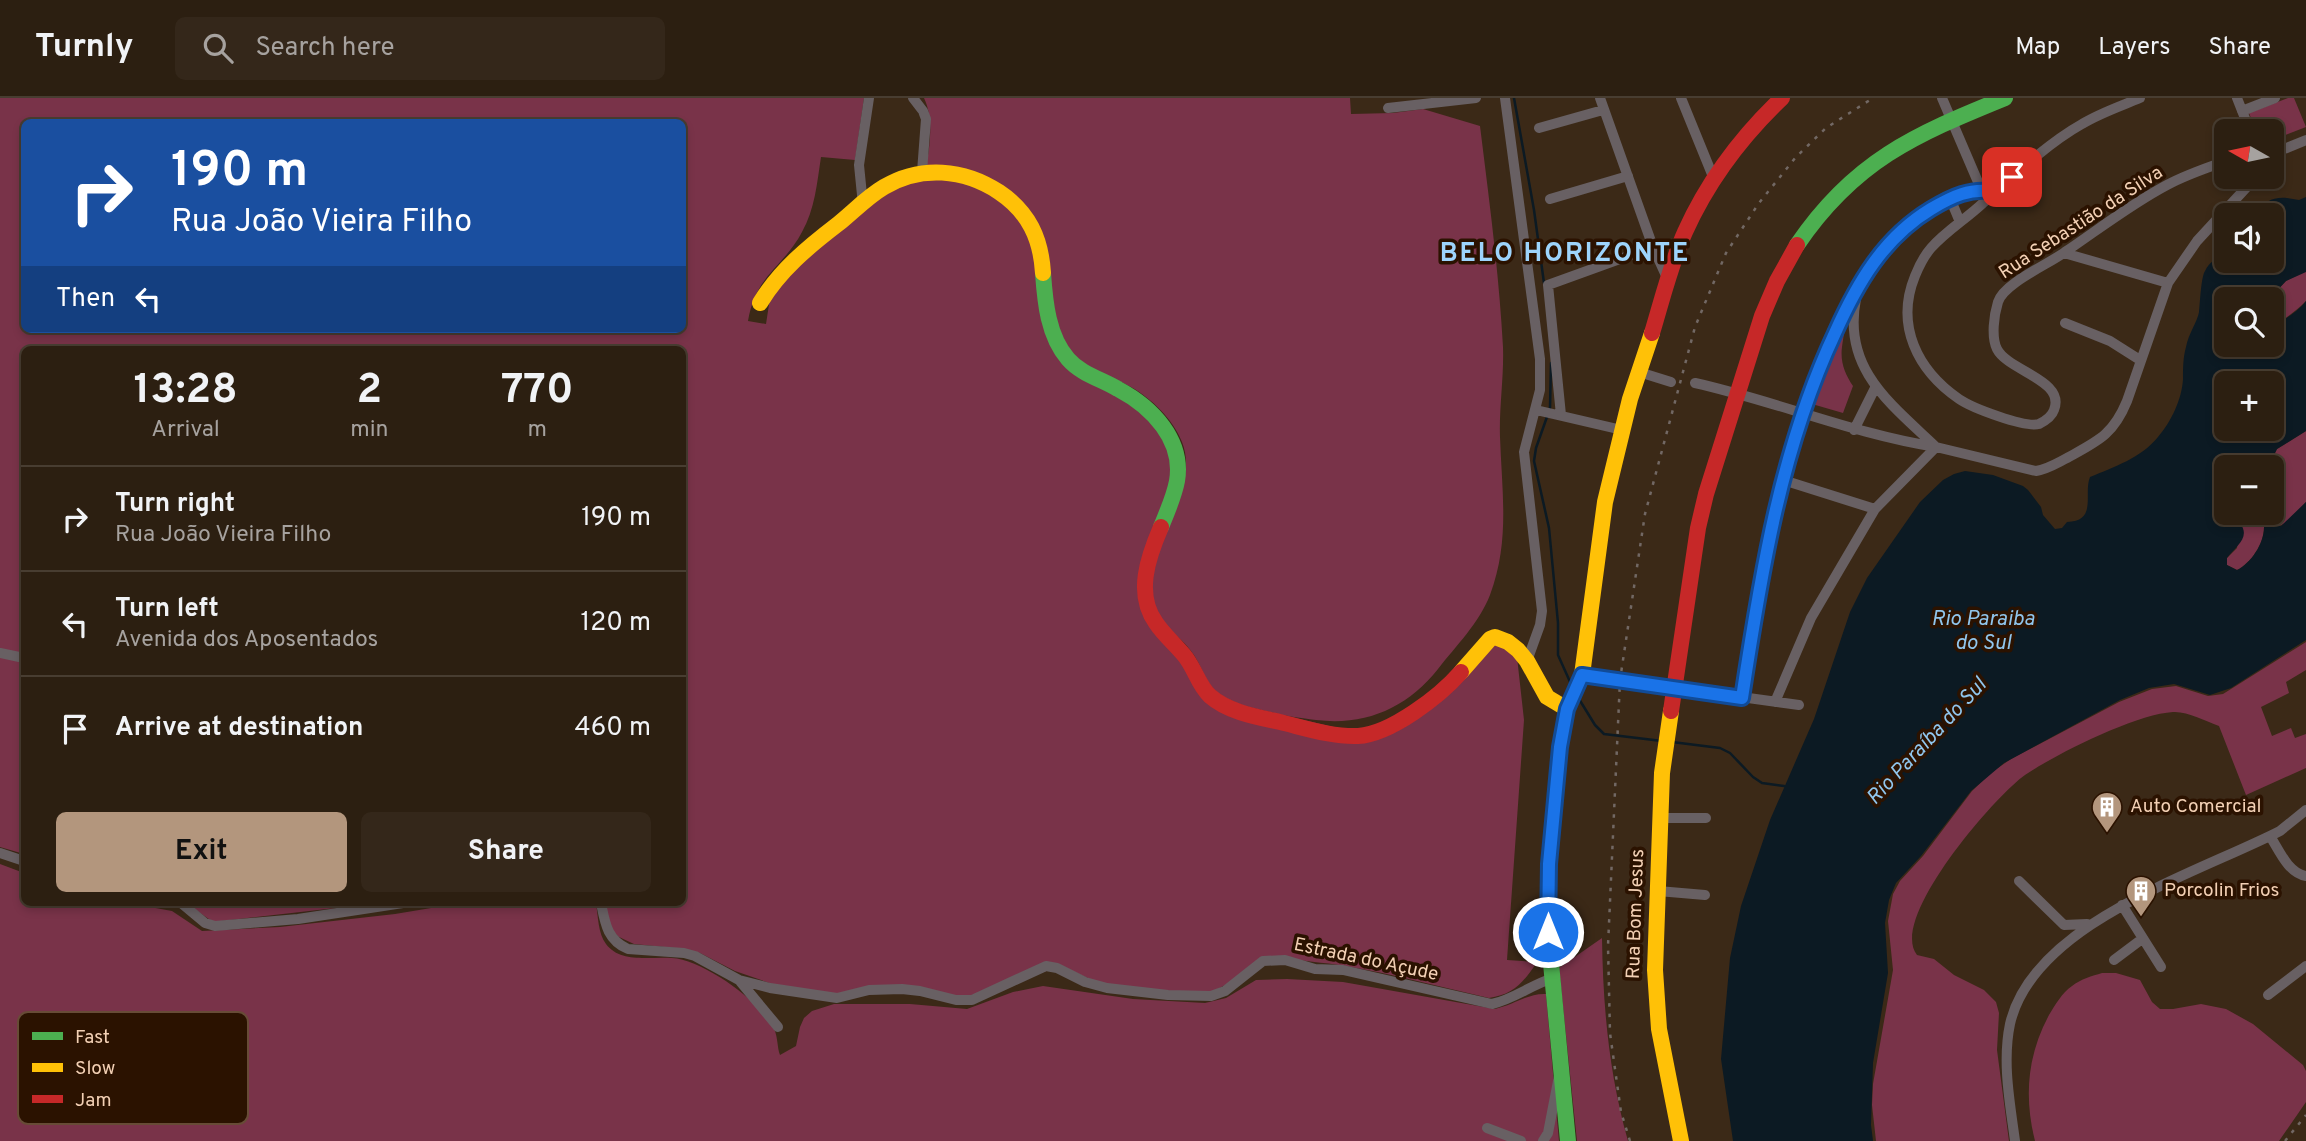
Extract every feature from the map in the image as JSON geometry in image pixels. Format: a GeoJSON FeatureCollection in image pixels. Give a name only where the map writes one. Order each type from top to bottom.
{"type":"FeatureCollection","features":[{"type":"Feature","properties":{"kind":"street"},"geometry":{"type":"LineString","coordinates":[[863,205],[859,165],[869,98]]}},
{"type":"Feature","properties":{"kind":"street"},"geometry":{"type":"LineString","coordinates":[[913,98],[926,119],[922,172]]}},
{"type":"Feature","properties":{"kind":"street"},"geometry":{"type":"LineString","coordinates":[[1388,108],[1476,98]]}},
{"type":"Feature","properties":{"kind":"street"},"geometry":{"type":"LineString","coordinates":[[1505,98],[1540,359],[1539,411],[1524,452],[1542,611],[1540,625],[1527,661]]}},
{"type":"Feature","properties":{"kind":"street"},"geometry":{"type":"LineString","coordinates":[[1681,98],[1714,179]]}},
{"type":"Feature","properties":{"kind":"street"},"geometry":{"type":"LineString","coordinates":[[1568,1141],[1548,932],[1549,864],[1560,747],[1568,706],[1581,677],[1605,502],[1639,372],[1684,234],[1714,179],[1759,120],[1782,98]]}},
{"type":"Feature","properties":{"kind":"street"},"geometry":{"type":"LineString","coordinates":[[1942,98],[1981,189]]}},
{"type":"Feature","properties":{"kind":"street","name":"Rua Bom Jesus"},"geometry":{"type":"LineString","coordinates":[[1681,1141],[1656,1009],[1660,818],[1665,756],[1704,503],[1737,392],[1768,299],[1784,265],[1802,235],[1834,197],[1865,169],[1903,143],[2005,98]]}},
{"type":"Feature","properties":{"kind":"street","name":"Rua Sebastião da Silva"},"geometry":{"type":"LineString","coordinates":[[2140,98],[2080,125],[1995,192],[1929,250],[1914,279],[1907,313],[1915,351],[1930,373],[1964,402],[1978,409],[2031,424],[2041,423],[2052,414],[2056,396],[2047,385],[2005,359],[1997,350],[1994,340],[1998,301],[2021,278],[2064,253],[2166,185],[2214,166]]}},
{"type":"Feature","properties":{"kind":"street"},"geometry":{"type":"LineString","coordinates":[[2237,98],[2245,119]]}},
{"type":"Feature","properties":{"kind":"street"},"geometry":{"type":"LineString","coordinates":[[2242,111],[2275,98]]}},
{"type":"Feature","properties":{"kind":"street"},"geometry":{"type":"LineString","coordinates":[[1539,128],[1601,104],[1653,247],[1668,280]]}},
{"type":"Feature","properties":{"kind":"street"},"geometry":{"type":"LineString","coordinates":[[2284,149],[2306,140]]}},
{"type":"Feature","properties":{"kind":"street"},"geometry":{"type":"LineString","coordinates":[[760,303],[787,264],[893,182],[922,172],[974,177],[993,187],[1033,228],[1042,255],[1049,317],[1059,346],[1075,367],[1126,393],[1146,407],[1172,443],[1179,465],[1177,480],[1170,506],[1148,557],[1144,586],[1146,600],[1154,623],[1191,663],[1203,688],[1212,697],[1276,721],[1339,734],[1366,735],[1382,729],[1433,699],[1455,680],[1491,638],[1497,638],[1508,642],[1527,661],[1546,697],[1568,706]]}},
{"type":"Feature","properties":{"kind":"street"},"geometry":{"type":"LineString","coordinates":[[1550,200],[1628,176]]}},
{"type":"Feature","properties":{"kind":"street"},"geometry":{"type":"LineString","coordinates":[[1742,698],[1770,529],[1783,480],[1802,414],[1821,363],[1860,282],[1873,262],[1924,213],[1950,198],[1981,189],[1995,192]]}},
{"type":"Feature","properties":{"kind":"street"},"geometry":{"type":"LineString","coordinates":[[1695,383],[1737,392],[1854,430],[1957,451],[2030,471],[2047,469],[2109,433],[2121,415],[2168,283],[2197,241],[2245,189]]}},
{"type":"Feature","properties":{"kind":"street"},"geometry":{"type":"LineString","coordinates":[[1950,198],[1960,222]]}},
{"type":"Feature","properties":{"kind":"street"},"geometry":{"type":"LineString","coordinates":[[1558,415],[1548,285],[1653,247]]}},
{"type":"Feature","properties":{"kind":"street"},"geometry":{"type":"LineString","coordinates":[[2064,253],[2168,283]]}},
{"type":"Feature","properties":{"kind":"street"},"geometry":{"type":"LineString","coordinates":[[1860,282],[1853,312],[1854,338],[1859,358],[1875,388],[1936,447]]}},
{"type":"Feature","properties":{"kind":"street"},"geometry":{"type":"LineString","coordinates":[[2065,323],[2110,341],[2140,359]]}},
{"type":"Feature","properties":{"kind":"street"},"geometry":{"type":"LineString","coordinates":[[1639,372],[1671,382]]}},
{"type":"Feature","properties":{"kind":"street"},"geometry":{"type":"LineString","coordinates":[[1854,430],[1875,388]]}},
{"type":"Feature","properties":{"kind":"street"},"geometry":{"type":"LineString","coordinates":[[1539,411],[1622,430]]}},
{"type":"Feature","properties":{"kind":"street"},"geometry":{"type":"LineString","coordinates":[[1775,702],[1814,611],[1875,509],[1936,447]]}},
{"type":"Feature","properties":{"kind":"street"},"geometry":{"type":"LineString","coordinates":[[1783,480],[1875,509]]}},
{"type":"Feature","properties":{"kind":"street"},"geometry":{"type":"LineString","coordinates":[[0,653],[21,657]]}},
{"type":"Feature","properties":{"kind":"street"},"geometry":{"type":"LineString","coordinates":[[1581,677],[1799,705]]}},
{"type":"Feature","properties":{"kind":"street"},"geometry":{"type":"LineString","coordinates":[[2019,881],[2064,925],[2084,925],[2270,836],[2306,810]]}},
{"type":"Feature","properties":{"kind":"street"},"geometry":{"type":"LineString","coordinates":[[1660,818],[1706,818]]}},
{"type":"Feature","properties":{"kind":"street"},"geometry":{"type":"LineString","coordinates":[[2270,836],[2291,868],[2299,875],[2306,876]]}},
{"type":"Feature","properties":{"kind":"street"},"geometry":{"type":"LineString","coordinates":[[0,853],[21,860]]}},
{"type":"Feature","properties":{"kind":"street"},"geometry":{"type":"LineString","coordinates":[[1658,891],[1705,895]]}},
{"type":"Feature","properties":{"kind":"street"},"geometry":{"type":"LineString","coordinates":[[2122,905],[2161,967]]}},
{"type":"Feature","properties":{"kind":"street"},"geometry":{"type":"LineString","coordinates":[[185,906],[205,923],[215,926],[298,919],[384,906]]}},
{"type":"Feature","properties":{"kind":"street","name":"Estrada do Açude"},"geometry":{"type":"LineString","coordinates":[[602,906],[610,936],[620,946],[636,951],[695,956],[739,980],[827,998],[845,998],[869,990],[902,989],[966,1001],[983,996],[1046,966],[1107,988],[1168,996],[1211,996],[1225,991],[1264,961],[1275,960],[1343,970],[1492,1004],[1515,997],[1536,984],[1553,978]]}},
{"type":"Feature","properties":{"kind":"street"},"geometry":{"type":"LineString","coordinates":[[2015,1141],[2007,1060],[2013,1015],[2037,975],[2063,946],[2096,920]]}},
{"type":"Feature","properties":{"kind":"street"},"geometry":{"type":"LineString","coordinates":[[2114,960],[2141,939]]}},
{"type":"Feature","properties":{"kind":"street"},"geometry":{"type":"LineString","coordinates":[[2268,995],[2306,966]]}},
{"type":"Feature","properties":{"kind":"street"},"geometry":{"type":"LineString","coordinates":[[739,980],[778,1027]]}},
{"type":"Feature","properties":{"kind":"street"},"geometry":{"type":"LineString","coordinates":[[1543,1141],[1548,1133],[1560,1070]]}},
{"type":"Feature","properties":{"kind":"street"},"geometry":{"type":"LineString","coordinates":[[1487,1128],[1521,1141]]}},
{"type":"Feature","properties":{"kind":"shaded area"},"geometry":{"type":"Polygon","coordinates":[[[0,98],[864,98],[855,160],[821,157],[815,196],[806,223],[795,244],[757,292],[748,321],[766,324],[770,298],[779,281],[875,201],[912,180],[956,179],[999,197],[1031,234],[1053,349],[1129,399],[1157,425],[1175,465],[1144,566],[1159,634],[1207,697],[1380,738],[1403,728],[1430,709],[1494,641],[1517,657],[1524,720],[1507,960],[1537,962],[1511,991],[1489,998],[1381,973],[1280,956],[1212,992],[1101,984],[1061,966],[983,993],[960,997],[913,986],[839,995],[778,986],[735,971],[700,953],[634,944],[619,937],[612,931],[605,906],[686,906],[686,346],[21,346],[21,853],[0,847],[0,98]]]}},
{"type":"Feature","properties":{"kind":"shaded area"},"geometry":{"type":"Polygon","coordinates":[[[924,98],[1350,98],[1351,114],[1423,109],[1480,126],[1503,347],[1500,426],[1503,517],[1500,556],[1490,595],[1480,615],[1438,669],[1413,694],[1399,704],[1368,717],[1334,721],[1305,719],[1245,706],[1231,701],[1212,687],[1191,651],[1161,620],[1151,593],[1151,572],[1157,550],[1183,484],[1186,463],[1182,442],[1161,410],[1147,397],[1082,362],[1067,345],[1051,308],[1024,207],[926,168],[930,123],[924,98]]]}},
{"type":"Feature","properties":{"kind":"shaded area"},"geometry":{"type":"Polygon","coordinates":[[[2294,98],[2306,127],[2284,135],[2284,119],[2251,119],[2249,113],[2294,98]]]}},
{"type":"Feature","properties":{"kind":"shaded area"},"geometry":{"type":"Polygon","coordinates":[[[2306,272],[2306,301],[2284,320],[2284,287],[2280,287],[2286,281],[2306,272]]]}},
{"type":"Feature","properties":{"kind":"shaded area"},"geometry":{"type":"Polygon","coordinates":[[[1843,326],[1842,363],[1853,386],[1843,413],[1812,404],[1843,326]]]}},
{"type":"Feature","properties":{"kind":"shaded area"},"geometry":{"type":"Polygon","coordinates":[[[2306,431],[2306,502],[2284,524],[2284,455],[2274,455],[2277,449],[2306,431]]]}},
{"type":"Feature","properties":{"kind":"shaded area"},"geometry":{"type":"Polygon","coordinates":[[[2240,525],[2264,525],[2260,545],[2250,560],[2237,570],[2227,565],[2227,558],[2237,548],[2240,525]]]}},
{"type":"Feature","properties":{"kind":"shaded area"},"geometry":{"type":"Polygon","coordinates":[[[2306,642],[2306,670],[2286,682],[2289,693],[2261,707],[2272,736],[2291,728],[2295,738],[2306,734],[2306,768],[2246,795],[2219,726],[2184,713],[2173,712],[2157,714],[2118,727],[2076,746],[2025,775],[1991,807],[1949,859],[1931,888],[1917,915],[1912,938],[1917,955],[1934,959],[1954,975],[1984,990],[1996,1002],[1999,1013],[1997,1050],[2009,1141],[1876,1141],[1872,1105],[1873,1084],[1893,970],[1888,921],[1893,894],[1900,881],[1923,856],[1972,791],[2011,759],[2119,702],[2152,689],[2176,686],[2208,696],[2223,694],[2306,642]]]}},
{"type":"Feature","properties":{"kind":"shaded area"},"geometry":{"type":"Polygon","coordinates":[[[0,864],[21,872],[21,906],[144,906],[172,911],[202,931],[280,927],[395,914],[436,906],[596,906],[601,935],[612,950],[628,957],[685,960],[730,984],[767,1018],[775,1032],[780,1055],[796,1046],[804,1018],[812,1011],[834,1004],[910,1004],[967,1009],[1013,992],[1043,986],[1133,999],[1205,1003],[1226,998],[1256,980],[1287,979],[1343,982],[1495,1009],[1533,995],[1546,994],[1559,1141],[0,1141],[0,864]]]}},
{"type":"Feature","properties":{"kind":"shaded area"},"geometry":{"type":"Polygon","coordinates":[[[190,906],[354,906],[213,922],[190,906]]]}},
{"type":"Feature","properties":{"kind":"shaded area"},"geometry":{"type":"Polygon","coordinates":[[[1602,938],[1608,1040],[1628,1141],[1577,1141],[1559,968],[1602,938]]]}},
{"type":"Feature","properties":{"kind":"shaded area"},"geometry":{"type":"Polygon","coordinates":[[[2102,973],[2116,973],[2140,980],[2152,1002],[2160,1009],[2201,1004],[2226,1009],[2253,1024],[2303,1065],[2306,1071],[2306,1102],[2279,1141],[2035,1141],[2029,1109],[2030,1077],[2042,1030],[2054,1007],[2068,989],[2102,973]]]}},
{"type":"Feature","properties":{"kind":"water","name":"Rio Paraiba do Sul"},"geometry":{"type":"Polygon","coordinates":[[[2306,197],[2306,272],[2286,281],[2280,287],[2214,287],[2214,357],[2284,357],[2284,320],[2306,301],[2306,431],[2277,449],[2274,455],[2214,455],[2214,525],[2243,527],[2241,541],[2227,558],[2227,565],[2237,570],[2250,560],[2260,545],[2264,525],[2284,525],[2306,502],[2306,640],[2231,688],[2210,695],[2174,684],[2149,688],[2120,700],[2004,763],[1971,791],[1921,856],[1896,883],[1889,900],[1885,923],[1888,973],[1873,1063],[1873,1141],[1733,1141],[1721,1059],[1730,958],[1741,906],[1770,820],[1814,719],[1850,612],[1867,578],[1920,502],[1943,480],[1954,474],[1965,471],[1993,475],[2023,486],[2055,529],[2083,517],[2090,477],[2144,451],[2158,437],[2171,417],[2180,394],[2185,351],[2198,315],[2207,268],[2214,261],[2214,273],[2284,273],[2284,203],[2266,203],[2273,199],[2299,200],[2306,197]]]}},
{"type":"Feature","properties":{"kind":"waterway"},"geometry":{"type":"LineString","coordinates":[[1514,98],[1544,283]]}},
{"type":"Feature","properties":{"kind":"waterway"},"geometry":{"type":"LineString","coordinates":[[1550,408],[1551,363]]}},
{"type":"Feature","properties":{"kind":"waterway"},"geometry":{"type":"LineString","coordinates":[[1548,414],[1534,461],[1549,528],[1558,623],[1558,655],[1571,684]]}},
{"type":"Feature","properties":{"kind":"waterway"},"geometry":{"type":"LineString","coordinates":[[1579,699],[1604,734],[1662,741]]}},
{"type":"Feature","properties":{"kind":"waterway"},"geometry":{"type":"LineString","coordinates":[[1672,742],[1720,748],[1730,753],[1762,783],[1784,786]]}},
{"type":"Feature","properties":{"kind":"railway"},"geometry":{"type":"LineString","coordinates":[[1630,1141],[1621,1112],[1610,1033],[1608,946],[1620,680],[1645,514],[1695,327],[1726,253],[1759,203],[1796,157],[1826,128],[1873,98]]}},
{"type":"Feature","properties":{"kind":"railway"},"geometry":{"type":"LineString","coordinates":[[2285,1141],[2306,1115]]}},
{"type":"Feature","properties":{"kind":"traffic: fast"},"geometry":{"type":"LineString","coordinates":[[1797,245],[1841,192],[1888,154],[1942,125],[2005,98]]}},
{"type":"Feature","properties":{"kind":"traffic: fast"},"geometry":{"type":"LineString","coordinates":[[1043,273],[1052,329],[1061,350],[1073,364],[1143,405],[1163,426],[1170,439],[1176,452],[1177,481],[1161,527]]}},
{"type":"Feature","properties":{"kind":"traffic: fast"},"geometry":{"type":"LineString","coordinates":[[1568,1141],[1548,932],[1549,864],[1560,747],[1567,709],[1573,696]]}},
{"type":"Feature","properties":{"kind":"traffic: slow"},"geometry":{"type":"LineString","coordinates":[[760,303],[776,280],[795,260],[872,195],[898,180],[927,173],[971,178],[986,184],[1009,200],[1032,227],[1040,249],[1043,273]]}},
{"type":"Feature","properties":{"kind":"traffic: slow"},"geometry":{"type":"LineString","coordinates":[[1573,696],[1582,675],[1605,502],[1630,399],[1652,333]]}},
{"type":"Feature","properties":{"kind":"traffic: slow"},"geometry":{"type":"LineString","coordinates":[[1461,672],[1490,639],[1495,637],[1518,650],[1547,697],[1567,709]]}},
{"type":"Feature","properties":{"kind":"traffic: slow"},"geometry":{"type":"LineString","coordinates":[[1671,711],[1662,773],[1655,970],[1659,1029],[1681,1141]]}},
{"type":"Feature","properties":{"kind":"traffic: jam"},"geometry":{"type":"LineString","coordinates":[[1652,333],[1680,244],[1694,213],[1715,177],[1740,144],[1782,98]]}},
{"type":"Feature","properties":{"kind":"traffic: jam"},"geometry":{"type":"LineString","coordinates":[[1671,711],[1698,528],[1706,494],[1762,316],[1797,245]]}},
{"type":"Feature","properties":{"kind":"traffic: jam"},"geometry":{"type":"LineString","coordinates":[[1161,527],[1146,575],[1146,600],[1150,612],[1159,627],[1188,660],[1206,692],[1225,706],[1252,716],[1319,732],[1358,736],[1371,734],[1400,721],[1441,692],[1461,672]]}},
{"type":"Feature","properties":{"kind":"place","name":"Auto Comercial"},"geometry":{"type":"Point","coordinates":[2107,834]}},
{"type":"Feature","properties":{"kind":"place","name":"Porcolin Frios"},"geometry":{"type":"Point","coordinates":[2141,918]}},
{"type":"Feature","properties":{"kind":"district","name":"BELO HORIZONTE"},"geometry":{"type":"Point","coordinates":[1565,254]}},
{"type":"Feature","properties":{"kind":"route"},"geometry":{"type":"LineString","coordinates":[[1548,932],[1549,864],[1560,747],[1567,709],[1582,675],[1742,698],[1776,505],[1812,385],[1860,282],[1873,262],[1924,213],[1958,195],[1981,189],[1995,192],[2012,177]]}},
{"type":"Feature","properties":{"kind":"water label","name":"Rio Paraíba do Sul"},"geometry":{"type":"Point","coordinates":[1927,742]}}]}
